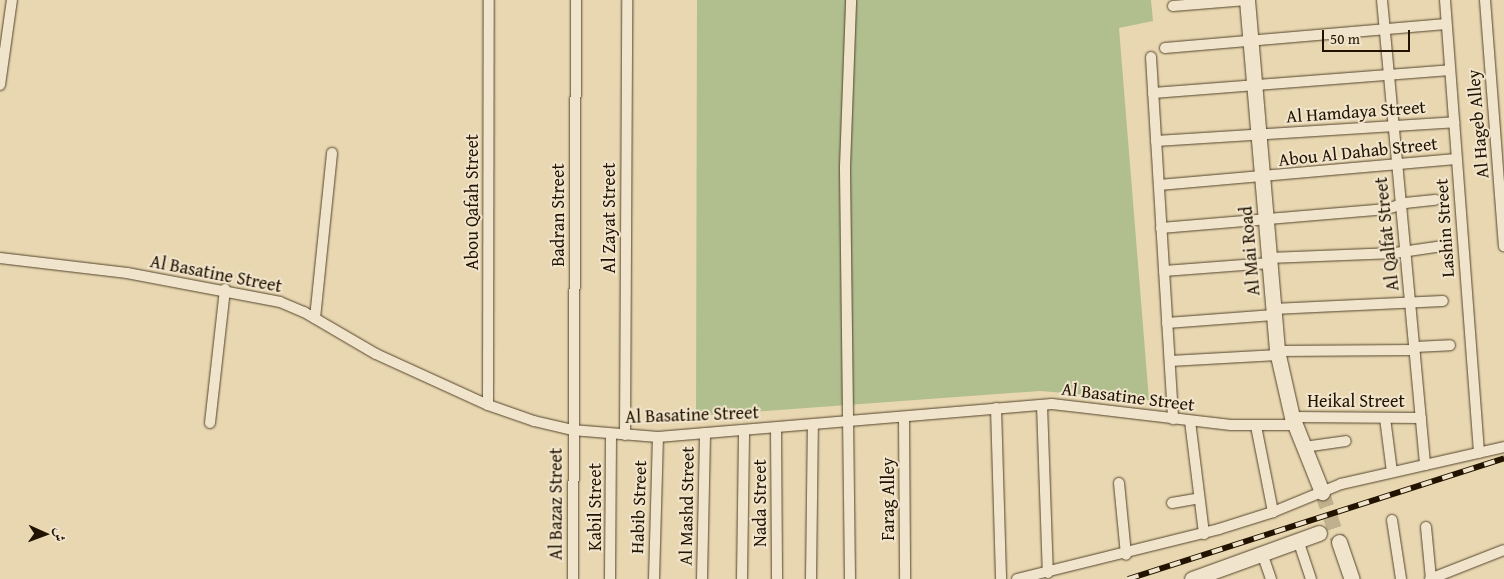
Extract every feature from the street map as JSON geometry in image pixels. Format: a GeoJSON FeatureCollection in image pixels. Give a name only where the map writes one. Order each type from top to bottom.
{"type":"FeatureCollection","features":[{"type":"Feature","properties":{"kind":"street"},"geometry":{"type":"LineString","coordinates":[[0,85],[12,0]]}},
{"type":"Feature","properties":{"kind":"street","name":"Abou Qafah Street"},"geometry":{"type":"LineString","coordinates":[[488,405],[489,0]]}},
{"type":"Feature","properties":{"kind":"street","name":"Badran Street"},"geometry":{"type":"LineString","coordinates":[[572,430],[576,0]]}},
{"type":"Feature","properties":{"kind":"street","name":"Al Zayat Street"},"geometry":{"type":"LineString","coordinates":[[626,435],[627,0]]}},
{"type":"Feature","properties":{"kind":"street"},"geometry":{"type":"LineString","coordinates":[[850,579],[845,167],[851,0]]}},
{"type":"Feature","properties":{"kind":"street"},"geometry":{"type":"LineString","coordinates":[[1174,6],[1247,0]]}},
{"type":"Feature","properties":{"kind":"street","name":"Al Mai Road"},"geometry":{"type":"LineString","coordinates":[[1247,0],[1256,85],[1277,353],[1293,421],[1322,492]]}},
{"type":"Feature","properties":{"kind":"street","name":"Al Qalfat Street"},"geometry":{"type":"LineString","coordinates":[[1382,0],[1425,465]]}},
{"type":"Feature","properties":{"kind":"street","name":"Lashin Street"},"geometry":{"type":"LineString","coordinates":[[1445,0],[1479,453]]}},
{"type":"Feature","properties":{"kind":"street","name":"Al Hageb Alley"},"geometry":{"type":"LineString","coordinates":[[1484,0],[1504,246]]}},
{"type":"Feature","properties":{"kind":"street"},"geometry":{"type":"LineString","coordinates":[[1165,48],[1385,32],[1446,24]]}},
{"type":"Feature","properties":{"kind":"street"},"geometry":{"type":"LineString","coordinates":[[1151,57],[1173,419]]}},
{"type":"Feature","properties":{"kind":"street"},"geometry":{"type":"LineString","coordinates":[[1153,93],[1450,70]]}},
{"type":"Feature","properties":{"kind":"street","name":"Al Hamdaya Street"},"geometry":{"type":"LineString","coordinates":[[1156,140],[1454,122]]}},
{"type":"Feature","properties":{"kind":"street"},"geometry":{"type":"LineString","coordinates":[[315,318],[332,153]]}},
{"type":"Feature","properties":{"kind":"street","name":"Abou Al Dahab Street"},"geometry":{"type":"LineString","coordinates":[[1159,186],[1456,159]]}},
{"type":"Feature","properties":{"kind":"street"},"geometry":{"type":"LineString","coordinates":[[1162,228],[1266,217],[1387,209],[1435,200]]}},
{"type":"Feature","properties":{"kind":"street"},"geometry":{"type":"LineString","coordinates":[[1164,271],[1443,246]]}},
{"type":"Feature","properties":{"kind":"street","name":"Al Basatine Street"},"geometry":{"type":"LineString","coordinates":[[0,258],[225,289],[280,302],[315,318],[376,354],[488,405],[534,421],[572,430],[658,437],[904,419],[996,408],[1068,404],[1190,421],[1256,426],[1293,421]]}},
{"type":"Feature","properties":{"kind":"street"},"geometry":{"type":"LineString","coordinates":[[210,423],[225,289]]}},
{"type":"Feature","properties":{"kind":"street"},"geometry":{"type":"LineString","coordinates":[[1168,323],[1274,312],[1443,301]]}},
{"type":"Feature","properties":{"kind":"street"},"geometry":{"type":"LineString","coordinates":[[1170,361],[1277,353],[1450,345]]}},
{"type":"Feature","properties":{"kind":"street"},"geometry":{"type":"LineString","coordinates":[[1042,405],[1048,573]]}},
{"type":"Feature","properties":{"kind":"street"},"geometry":{"type":"LineString","coordinates":[[996,408],[1001,579]]}},
{"type":"Feature","properties":{"kind":"street"},"geometry":{"type":"LineString","coordinates":[[1385,418],[1392,472]]}},
{"type":"Feature","properties":{"kind":"street","name":"Heikal Street"},"geometry":{"type":"LineString","coordinates":[[1293,421],[1421,418]]}},
{"type":"Feature","properties":{"kind":"street","name":"Farag Alley"},"geometry":{"type":"LineString","coordinates":[[904,419],[905,579]]}},
{"type":"Feature","properties":{"kind":"street"},"geometry":{"type":"LineString","coordinates":[[1190,421],[1204,534]]}},
{"type":"Feature","properties":{"kind":"street"},"geometry":{"type":"LineString","coordinates":[[811,579],[813,426]]}},
{"type":"Feature","properties":{"kind":"street"},"geometry":{"type":"LineString","coordinates":[[1256,426],[1273,512]]}},
{"type":"Feature","properties":{"kind":"street","name":"Nada Street"},"geometry":{"type":"LineString","coordinates":[[776,428],[777,579]]}},
{"type":"Feature","properties":{"kind":"street","name":"Al Bazaz Street"},"geometry":{"type":"LineString","coordinates":[[572,430],[573,579]]}},
{"type":"Feature","properties":{"kind":"street"},"geometry":{"type":"LineString","coordinates":[[742,579],[744,430]]}},
{"type":"Feature","properties":{"kind":"street","name":"Al Mashd Street"},"geometry":{"type":"LineString","coordinates":[[702,579],[705,433]]}},
{"type":"Feature","properties":{"kind":"street","name":"Kabil Street"},"geometry":{"type":"LineString","coordinates":[[610,579],[611,434]]}},
{"type":"Feature","properties":{"kind":"street","name":"Habib Street"},"geometry":{"type":"LineString","coordinates":[[654,579],[658,437]]}},
{"type":"Feature","properties":{"kind":"street"},"geometry":{"type":"LineString","coordinates":[[1304,447],[1346,441]]}},
{"type":"Feature","properties":{"kind":"street"},"geometry":{"type":"LineString","coordinates":[[1017,579],[1126,555],[1204,534],[1273,512],[1322,492],[1392,472],[1504,446]]}},
{"type":"Feature","properties":{"kind":"street"},"geometry":{"type":"LineString","coordinates":[[1119,483],[1126,555]]}},
{"type":"Feature","properties":{"kind":"street"},"geometry":{"type":"LineString","coordinates":[[1172,503],[1199,498]]}},
{"type":"Feature","properties":{"kind":"street"},"geometry":{"type":"LineString","coordinates":[[1392,520],[1401,579]]}},
{"type":"Feature","properties":{"kind":"street"},"geometry":{"type":"LineString","coordinates":[[1426,527],[1431,579],[1504,550]]}},
{"type":"Feature","properties":{"kind":"street"},"geometry":{"type":"LineString","coordinates":[[1192,579],[1320,533]]}},
{"type":"Feature","properties":{"kind":"street"},"geometry":{"type":"LineString","coordinates":[[1298,540],[1311,579]]}},
{"type":"Feature","properties":{"kind":"street"},"geometry":{"type":"LineString","coordinates":[[1339,542],[1352,579]]}},
{"type":"Feature","properties":{"kind":"street"},"geometry":{"type":"LineString","coordinates":[[1262,553],[1271,579]]}},
{"type":"Feature","properties":{"kind":"green space"},"geometry":{"type":"Polygon","coordinates":[[[697,0],[1151,0],[1153,21],[1119,28],[1149,400],[1040,391],[696,416],[697,0]]]}},
{"type":"Feature","properties":{"kind":"tunnel"},"geometry":{"type":"LineString","coordinates":[[1322,492],[1339,542]]}},
{"type":"Feature","properties":{"kind":"railway"},"geometry":{"type":"LineString","coordinates":[[1128,579],[1504,458]]}}]}
